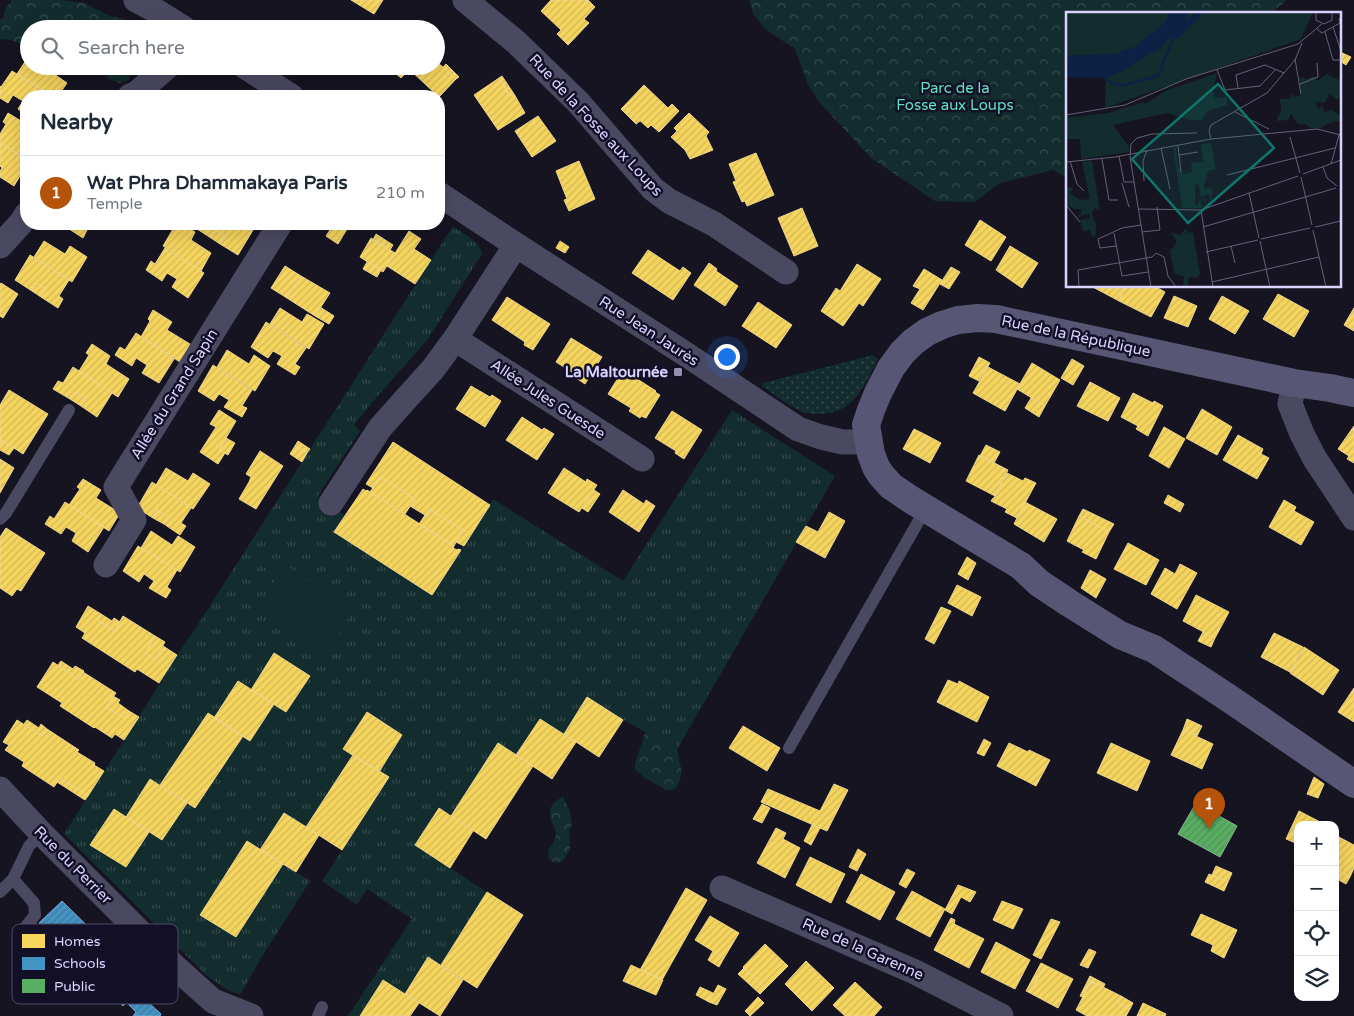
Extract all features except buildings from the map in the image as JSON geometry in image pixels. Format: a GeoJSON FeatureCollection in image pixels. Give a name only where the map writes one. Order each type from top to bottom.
{"type":"FeatureCollection","features":[{"type":"Feature","properties":{"kind":"street"},"geometry":{"type":"LineString","coordinates":[[136,0],[171,20]]}},
{"type":"Feature","properties":{"kind":"street","name":"Rue de la Fosse aux Loups"},"geometry":{"type":"LineString","coordinates":[[465,0],[516,42],[578,102],[653,189],[669,201],[714,224],[786,272]]}},
{"type":"Feature","properties":{"kind":"street"},"geometry":{"type":"LineString","coordinates":[[140,90],[158,75]]}},
{"type":"Feature","properties":{"kind":"street"},"geometry":{"type":"LineString","coordinates":[[258,75],[282,90]]}},
{"type":"Feature","properties":{"kind":"street","name":"Rue Jean Jaurès"},"geometry":{"type":"LineString","coordinates":[[445,198],[798,429],[843,442],[868,442]]}},
{"type":"Feature","properties":{"kind":"street"},"geometry":{"type":"LineString","coordinates":[[0,246],[20,224]]}},
{"type":"Feature","properties":{"kind":"street","name":"Allée du Grand Sapin"},"geometry":{"type":"LineString","coordinates":[[106,565],[134,520],[116,487],[276,230]]}},
{"type":"Feature","properties":{"kind":"street"},"geometry":{"type":"LineString","coordinates":[[331,502],[380,428],[434,369],[516,245]]}},
{"type":"Feature","properties":{"kind":"street","name":"Rue de la République"},"geometry":{"type":"LineString","coordinates":[[1354,393],[1294,383],[996,319],[978,318],[958,320],[942,325],[927,332],[913,342],[891,368],[870,410],[866,426],[868,442],[876,466],[881,476],[891,486],[1021,566],[1039,584],[1078,609],[1120,635],[1154,649],[1354,784]]}},
{"type":"Feature","properties":{"kind":"street","name":"Allée Jules Guesde"},"geometry":{"type":"LineString","coordinates":[[455,339],[642,459]]}},
{"type":"Feature","properties":{"kind":"street"},"geometry":{"type":"LineString","coordinates":[[1294,383],[1290,404],[1302,434],[1354,518]]}},
{"type":"Feature","properties":{"kind":"street","name":"Rue du Perrier"},"geometry":{"type":"LineString","coordinates":[[0,789],[132,924]]}},
{"type":"Feature","properties":{"kind":"street","name":"Rue de la Garenne"},"geometry":{"type":"LineString","coordinates":[[722,888],[915,972],[1001,1016]]}},
{"type":"Feature","properties":{"kind":"street","name":"Rue du Perrier"},"geometry":{"type":"LineString","coordinates":[[178,972],[206,1008]]}},
{"type":"Feature","properties":{"kind":"street"},"geometry":{"type":"LineString","coordinates":[[206,1008],[251,1016]]}},
{"type":"Feature","properties":{"kind":"lane"},"geometry":{"type":"LineString","coordinates":[[0,519],[6,513],[69,410]]}},
{"type":"Feature","properties":{"kind":"lane"},"geometry":{"type":"LineString","coordinates":[[789,748],[926,508]]}},
{"type":"Feature","properties":{"kind":"lane"},"geometry":{"type":"LineString","coordinates":[[0,892],[13,879],[29,846],[41,833]]}},
{"type":"Feature","properties":{"kind":"lane"},"geometry":{"type":"LineString","coordinates":[[13,879],[34,902],[35,915],[28,924]]}},
{"type":"Feature","properties":{"kind":"green space"},"geometry":{"type":"Polygon","coordinates":[[[12,0],[61,0],[84,3],[110,16],[127,20],[20,20],[20,43],[0,39],[0,19],[3,18],[6,8],[12,0]]]}},
{"type":"Feature","properties":{"kind":"green space","name":"Parc de la Fosse aux Loups"},"geometry":{"type":"Polygon","coordinates":[[[749,0],[1287,0],[1272,12],[1066,12],[1066,177],[1052,170],[998,184],[975,202],[935,201],[871,158],[820,103],[808,85],[795,49],[765,29],[753,14],[749,0]]]}},
{"type":"Feature","properties":{"kind":"green space"},"geometry":{"type":"Polygon","coordinates":[[[107,75],[130,75],[129,80],[120,83],[109,79],[107,75]]]}},
{"type":"Feature","properties":{"kind":"green space"},"geometry":{"type":"Polygon","coordinates":[[[453,226],[475,242],[481,249],[482,254],[428,339],[354,425],[360,431],[318,496],[345,516],[335,532],[432,595],[493,499],[623,581],[732,410],[835,476],[677,749],[623,720],[587,697],[564,734],[540,719],[516,755],[498,743],[451,816],[438,808],[415,845],[487,892],[441,965],[428,957],[405,994],[383,980],[360,1016],[348,1016],[412,919],[367,889],[357,905],[322,881],[389,778],[379,772],[402,736],[366,713],[343,749],[353,755],[306,827],[284,813],[260,850],[247,842],[200,914],[236,937],[283,864],[310,881],[240,995],[226,989],[207,976],[178,947],[178,924],[155,924],[64,834],[453,226]]]}},
{"type":"Feature","properties":{"kind":"green space"},"geometry":{"type":"Polygon","coordinates":[[[873,355],[878,359],[856,397],[849,404],[831,413],[814,414],[802,412],[761,385],[763,383],[873,355]]]}},
{"type":"Feature","properties":{"kind":"green space"},"geometry":{"type":"Polygon","coordinates":[[[285,565],[354,610],[327,651],[258,606],[285,565]]]}},
{"type":"Feature","properties":{"kind":"green space"},"geometry":{"type":"Polygon","coordinates":[[[722,671],[677,749],[682,773],[677,787],[673,790],[667,790],[646,779],[635,769],[635,764],[650,724],[722,671]]]}},
{"type":"Feature","properties":{"kind":"green space"},"geometry":{"type":"Polygon","coordinates":[[[563,797],[570,811],[572,825],[569,831],[570,849],[563,861],[556,863],[549,860],[548,855],[556,834],[550,810],[556,801],[563,797]]]}},
{"type":"Feature","properties":{"kind":"place","name":"La Maltournée"},"geometry":{"type":"Point","coordinates":[678,372]}},
{"type":"Feature","properties":{"kind":"place","name":"Wat Phra Dhammakaya Paris"},"geometry":{"type":"Point","coordinates":[1209,829]}}]}
